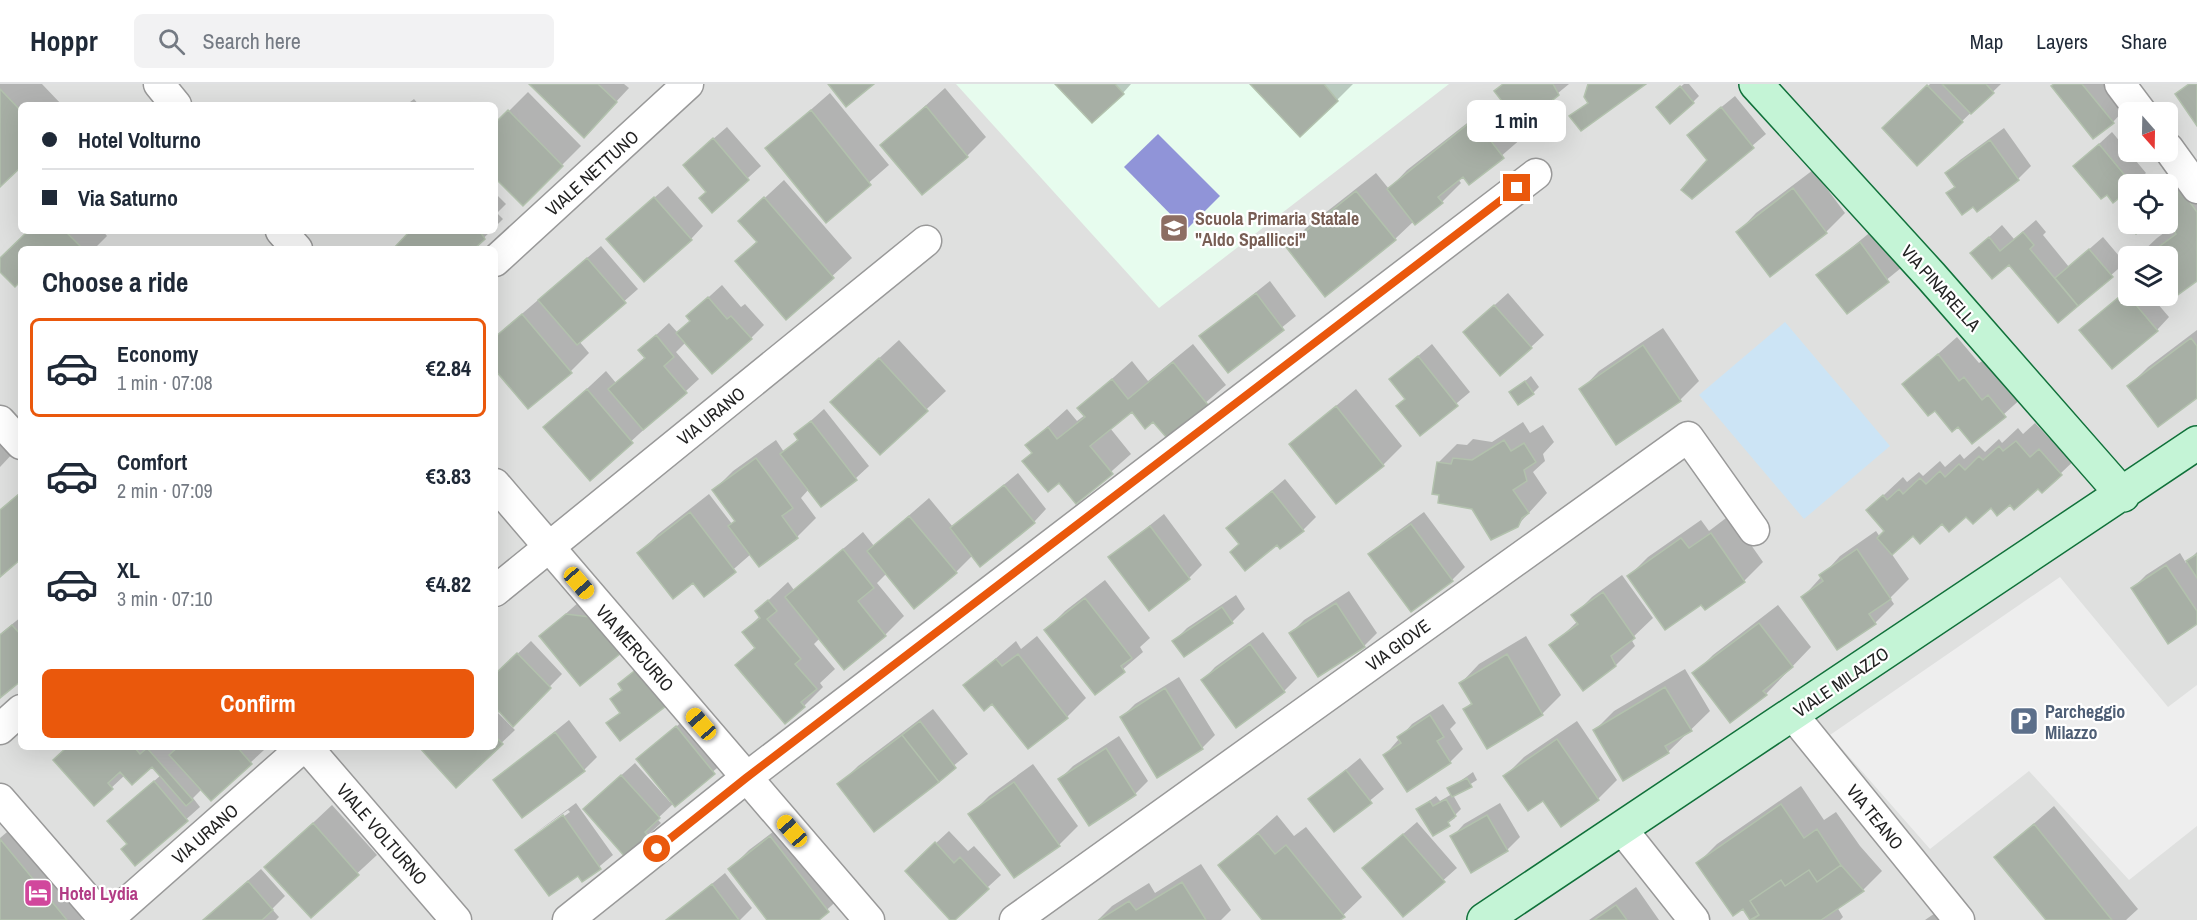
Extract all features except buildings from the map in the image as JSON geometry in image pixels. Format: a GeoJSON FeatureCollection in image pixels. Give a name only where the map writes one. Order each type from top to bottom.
{"type":"FeatureCollection","features":[{"type":"Feature","properties":{"kind":"street"},"geometry":{"type":"LineString","coordinates":[[159,84],[174,102]]}},
{"type":"Feature","properties":{"kind":"street","name":"VIALE NETTUNO"},"geometry":{"type":"LineString","coordinates":[[498,258],[688,84]]}},
{"type":"Feature","properties":{"kind":"street","name":"VIA PINARELLA"},"geometry":{"type":"LineString","coordinates":[[1756,84],[1931,276],[2122,495]]}},
{"type":"Feature","properties":{"kind":"street"},"geometry":{"type":"LineString","coordinates":[[2120,84],[2134,102]]}},
{"type":"Feature","properties":{"kind":"street"},"geometry":{"type":"LineString","coordinates":[[2178,162],[2197,188]]}},
{"type":"Feature","properties":{"kind":"street"},"geometry":{"type":"LineString","coordinates":[[568,920],[746,778],[1536,174]]}},
{"type":"Feature","properties":{"kind":"street"},"geometry":{"type":"LineString","coordinates":[[284,234],[294,246]]}},
{"type":"Feature","properties":{"kind":"street","name":"VIA URANO"},"geometry":{"type":"LineString","coordinates":[[498,589],[926,241]]}},
{"type":"Feature","properties":{"kind":"street"},"geometry":{"type":"LineString","coordinates":[[0,421],[18,441]]}},
{"type":"Feature","properties":{"kind":"street","name":"VIA GIOVE"},"geometry":{"type":"LineString","coordinates":[[1015,920],[1688,437],[1754,530]]}},
{"type":"Feature","properties":{"kind":"street","name":"VIALE MILAZZO"},"geometry":{"type":"LineString","coordinates":[[1484,920],[2197,443]]}},
{"type":"Feature","properties":{"kind":"street","name":"VIA MERCURIO"},"geometry":{"type":"LineString","coordinates":[[498,488],[869,920]]}},
{"type":"Feature","properties":{"kind":"street"},"geometry":{"type":"LineString","coordinates":[[0,729],[18,713]]}},
{"type":"Feature","properties":{"kind":"street","name":"VIA TEANO"},"geometry":{"type":"LineString","coordinates":[[1792,714],[1959,920]]}},
{"type":"Feature","properties":{"kind":"street","name":"VIA URANO"},"geometry":{"type":"LineString","coordinates":[[106,920],[302,750]]}},
{"type":"Feature","properties":{"kind":"street","name":"VIALE VOLTURNO"},"geometry":{"type":"LineString","coordinates":[[308,750],[456,920]]}},
{"type":"Feature","properties":{"kind":"street"},"geometry":{"type":"LineString","coordinates":[[0,799],[106,920]]}},
{"type":"Feature","properties":{"kind":"street"},"geometry":{"type":"LineString","coordinates":[[1622,828],[1694,920]]}},
{"type":"Feature","properties":{"kind":"shaded area"},"geometry":{"type":"Polygon","coordinates":[[[0,84],[2197,84],[2197,920],[0,920],[0,84]]]}},
{"type":"Feature","properties":{"kind":"shaded area","name":"Scuola Primaria Statale \"Aldo Spallicci\""},"geometry":{"type":"Polygon","coordinates":[[[956,84],[1449,84],[1159,308],[956,84]]]}},
{"type":"Feature","properties":{"kind":"shaded area"},"geometry":{"type":"Polygon","coordinates":[[[1158,134],[1220,196],[1186,230],[1124,167],[1158,134]]]}},
{"type":"Feature","properties":{"kind":"shaded area"},"geometry":{"type":"Polygon","coordinates":[[[1785,322],[1890,446],[1804,519],[1699,395],[1785,322]]]}},
{"type":"Feature","properties":{"kind":"shaded area","name":"Parcheggio Milazzo"},"geometry":{"type":"Polygon","coordinates":[[[2060,577],[2168,707],[2197,685],[2197,826],[2129,880],[2029,771],[1930,849],[1830,735],[2060,577]]]}},
{"type":"Feature","properties":{"kind":"place","name":"Scuola Primaria Statale \"Aldo Spallicci\""},"geometry":{"type":"Point","coordinates":[1174,228]}},
{"type":"Feature","properties":{"kind":"place","name":"Parcheggio Milazzo"},"geometry":{"type":"Point","coordinates":[2024,721]}},
{"type":"Feature","properties":{"kind":"place","name":"Hotel Lydia"},"geometry":{"type":"Point","coordinates":[38,893]}},
{"type":"Feature","properties":{"kind":"route"},"geometry":{"type":"LineString","coordinates":[[657,849],[746,778],[1517,188]]}}]}
